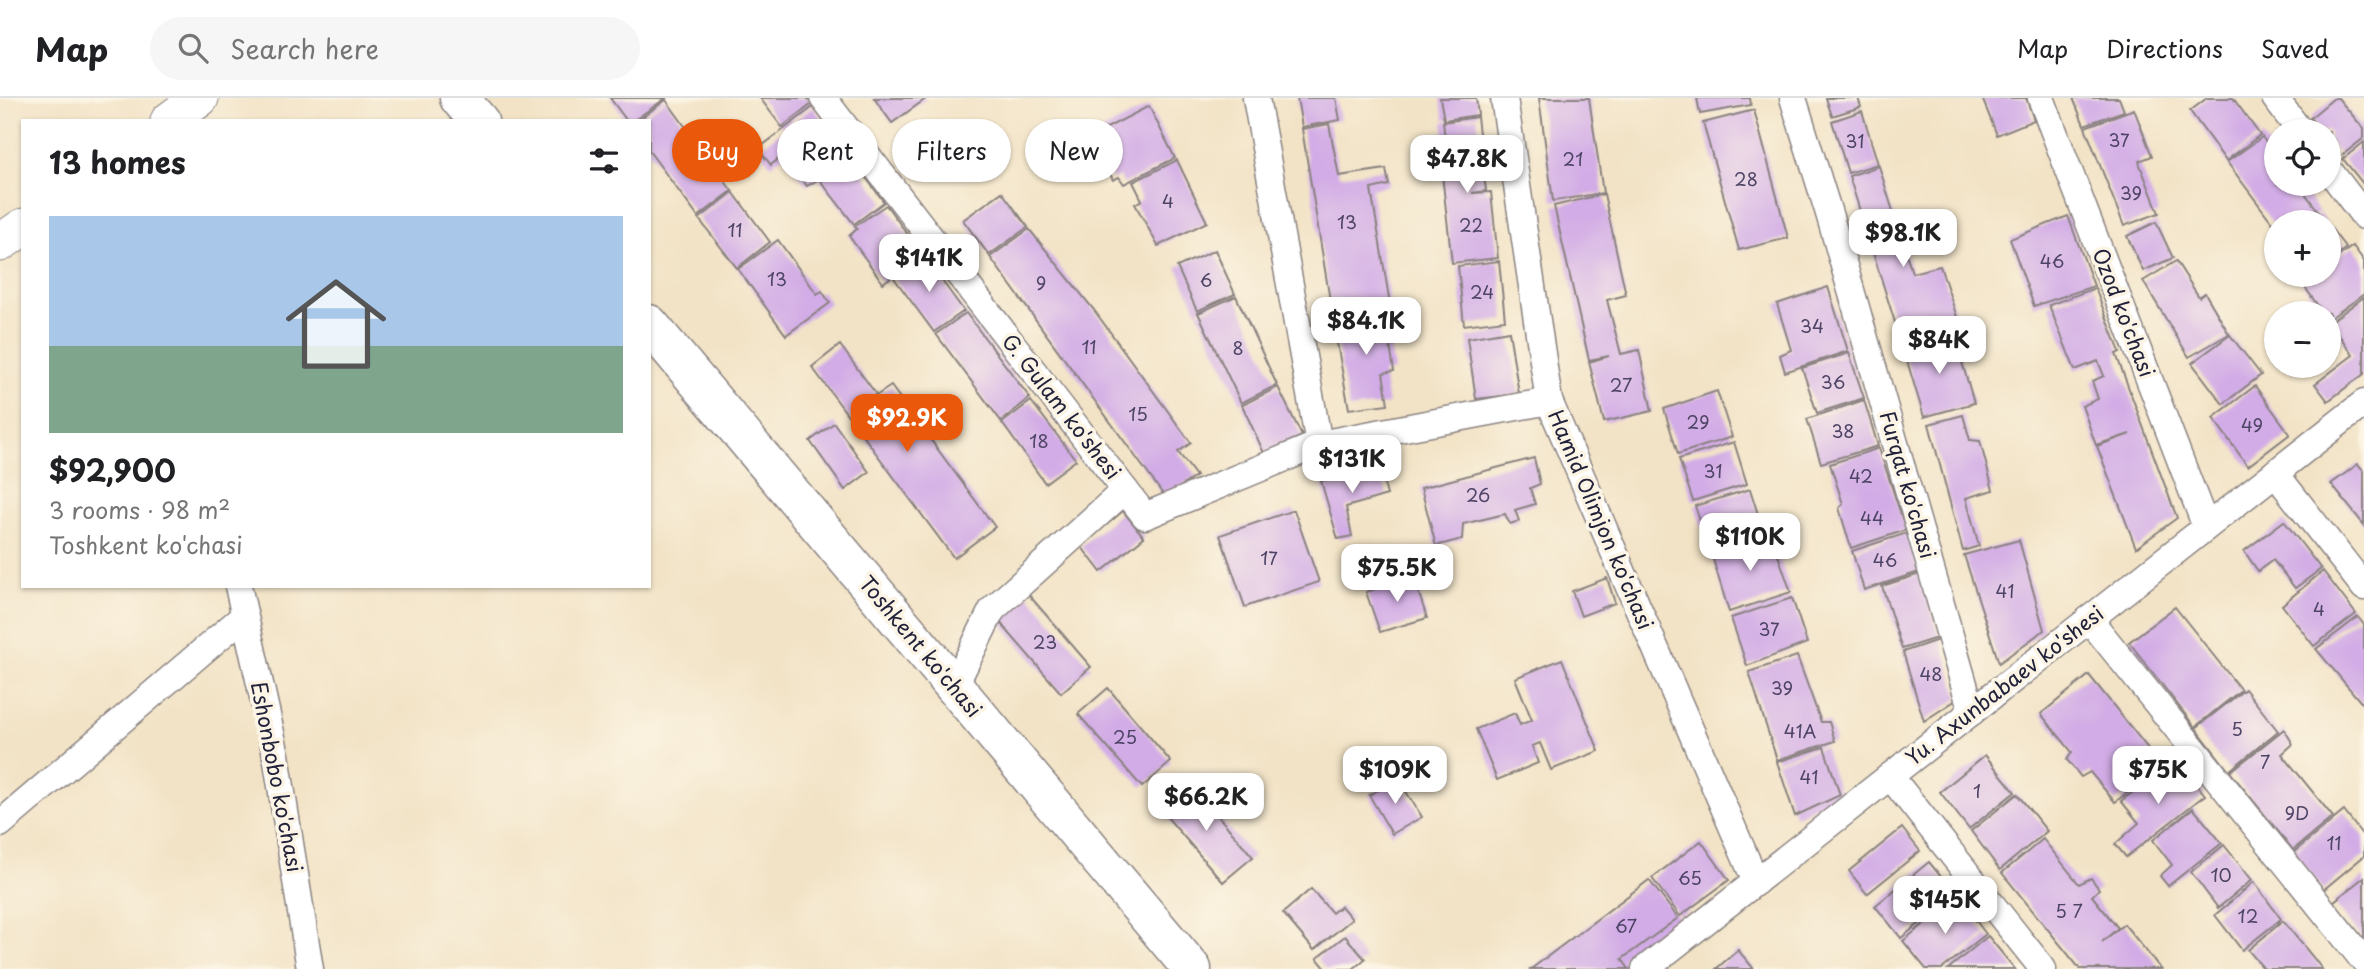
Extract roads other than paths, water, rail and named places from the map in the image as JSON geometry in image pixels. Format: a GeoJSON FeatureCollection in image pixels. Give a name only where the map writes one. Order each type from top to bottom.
{"type":"FeatureCollection","features":[{"type":"Feature","properties":{"kind":"highway"},"geometry":{"type":"LineString","coordinates":[[459,98],[476,119]]}},
{"type":"Feature","properties":{"kind":"highway","name":"Toshkent ko'chasi"},"geometry":{"type":"LineString","coordinates":[[651,326],[1192,969]]}},
{"type":"Feature","properties":{"kind":"street"},"geometry":{"type":"LineString","coordinates":[[172,119],[200,98]]}},
{"type":"Feature","properties":{"kind":"street","name":"G. Gulam ko'shesi"},"geometry":{"type":"LineString","coordinates":[[823,98],[1145,516],[1318,444]]}},
{"type":"Feature","properties":{"kind":"street"},"geometry":{"type":"LineString","coordinates":[[1256,98],[1318,444],[1549,401]]}},
{"type":"Feature","properties":{"kind":"street","name":"Hamid Olimjon ko'chasi"},"geometry":{"type":"LineString","coordinates":[[1504,98],[1549,401],[1756,882]]}},
{"type":"Feature","properties":{"kind":"street","name":"Furqat ko'chasi"},"geometry":{"type":"LineString","coordinates":[[1793,98],[1830,217],[1972,712]]}},
{"type":"Feature","properties":{"kind":"street","name":"Ozod ko'chasi"},"geometry":{"type":"LineString","coordinates":[[2041,98],[2206,527]]}},
{"type":"Feature","properties":{"kind":"street"},"geometry":{"type":"LineString","coordinates":[[2275,98],[2291,119]]}},
{"type":"Feature","properties":{"kind":"street"},"geometry":{"type":"LineString","coordinates":[[2341,186],[2364,216]]}},
{"type":"Feature","properties":{"kind":"street"},"geometry":{"type":"LineString","coordinates":[[0,243],[21,228]]}},
{"type":"Feature","properties":{"kind":"street","name":"Yu. Axunbabaev ko'shesi"},"geometry":{"type":"LineString","coordinates":[[1645,969],[2364,402]]}},
{"type":"Feature","properties":{"kind":"street"},"geometry":{"type":"LineString","coordinates":[[2275,473],[2364,587]]}},
{"type":"Feature","properties":{"kind":"street"},"geometry":{"type":"LineString","coordinates":[[954,687],[992,610],[1125,490]]}},
{"type":"Feature","properties":{"kind":"street","name":"Eshonbobo ko'chasi"},"geometry":{"type":"LineString","coordinates":[[238,588],[276,755],[310,969]]}},
{"type":"Feature","properties":{"kind":"street"},"geometry":{"type":"LineString","coordinates":[[0,824],[244,616]]}},
{"type":"Feature","properties":{"kind":"street"},"geometry":{"type":"LineString","coordinates":[[2089,619],[2364,961]]}},
{"type":"Feature","properties":{"kind":"street"},"geometry":{"type":"LineString","coordinates":[[1890,776],[2042,969]]}}]}
